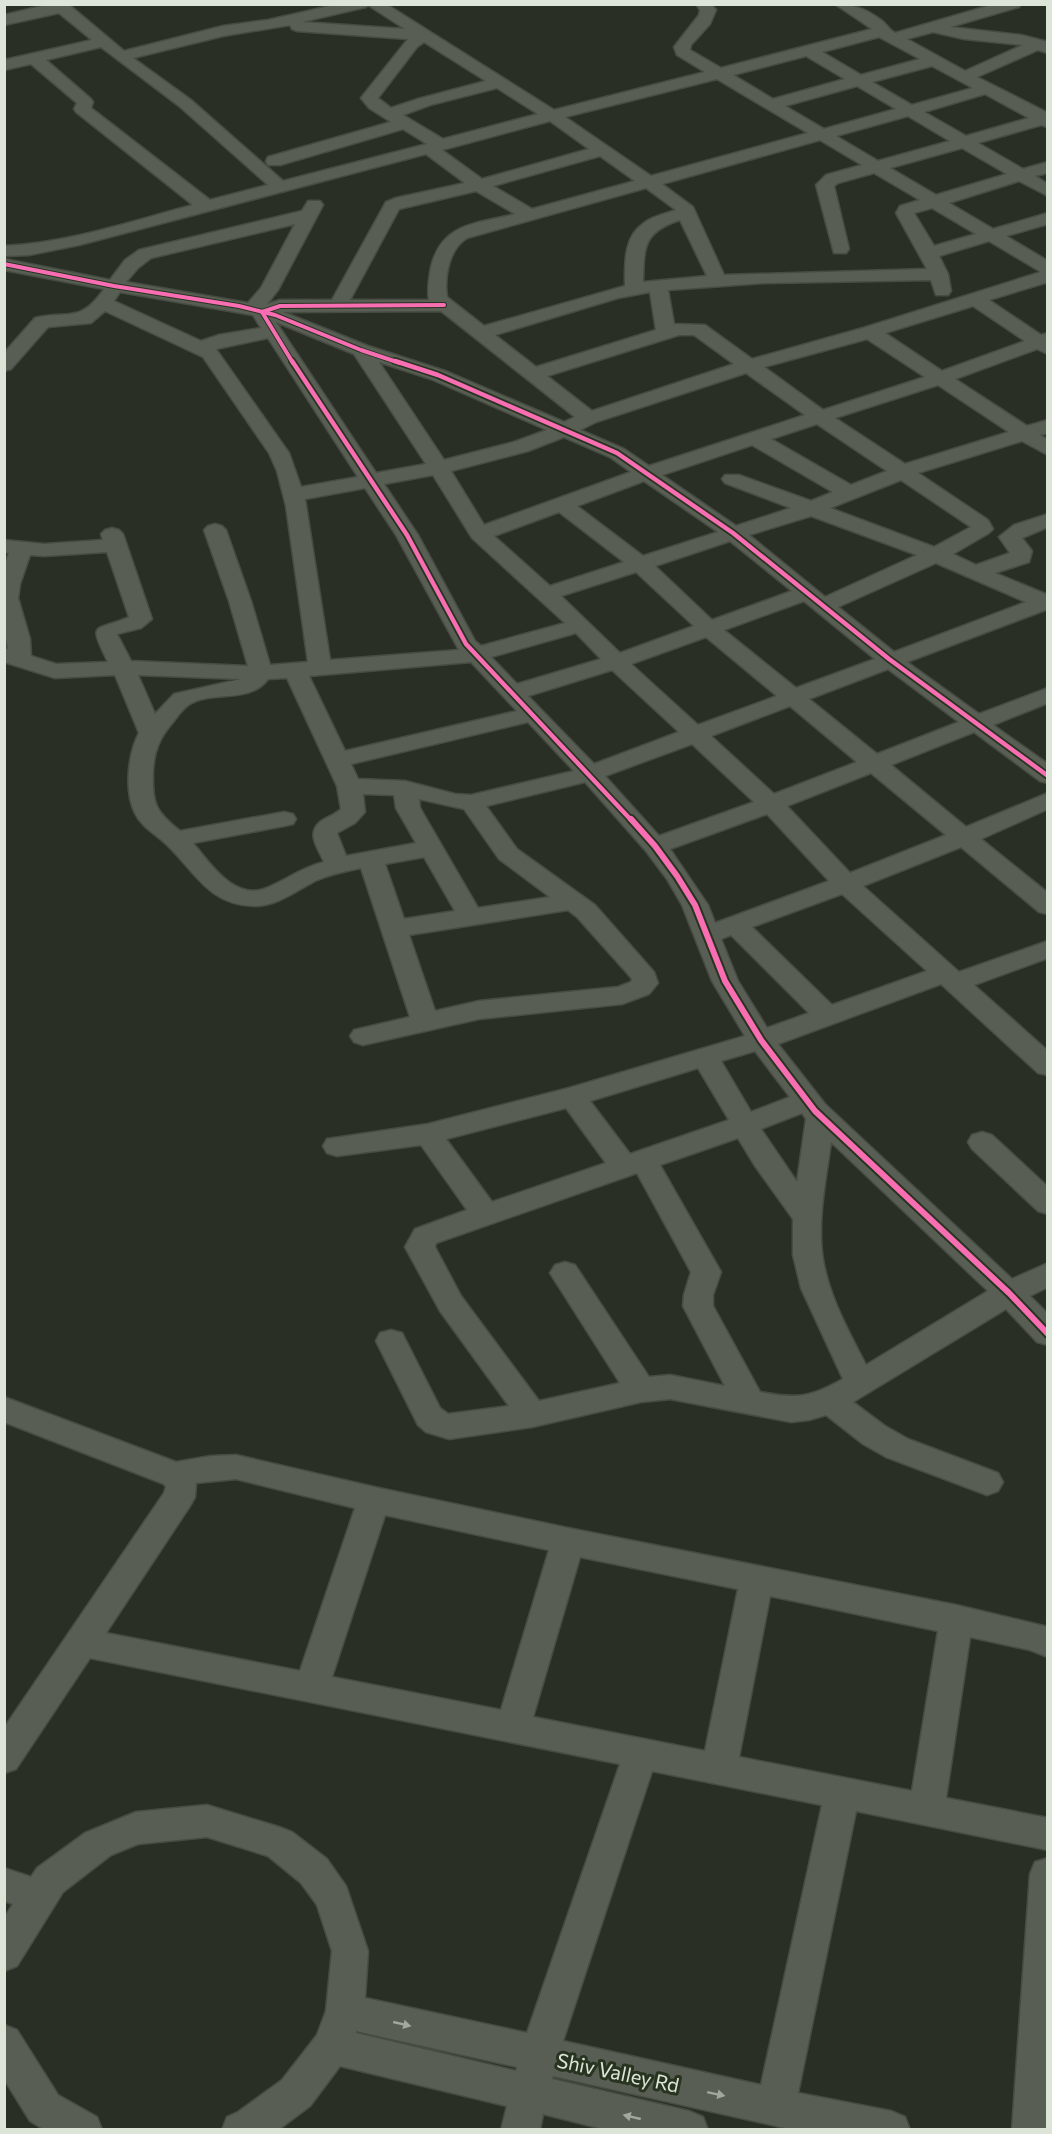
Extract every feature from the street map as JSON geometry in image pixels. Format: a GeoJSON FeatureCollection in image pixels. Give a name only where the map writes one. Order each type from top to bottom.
{"type":"FeatureCollection","features":[{"type":"Feature","properties":{"kind":"street"},"geometry":{"type":"LineString","coordinates":[[121,56],[223,31],[278,23],[361,4]]}},
{"type":"Feature","properties":{"kind":"street"},"geometry":{"type":"LineString","coordinates":[[375,4],[554,117],[647,184],[684,207],[716,277]]}},
{"type":"Feature","properties":{"kind":"street"},"geometry":{"type":"LineString","coordinates":[[703,4],[708,10],[707,17],[682,47],[683,52],[722,73],[1047,269]]}},
{"type":"Feature","properties":{"kind":"street"},"geometry":{"type":"LineString","coordinates":[[842,4],[878,24],[887,34],[1046,120]]}},
{"type":"Feature","properties":{"kind":"street"},"geometry":{"type":"LineString","coordinates":[[4,251],[79,240],[808,51],[865,37],[933,27],[1014,4]]}},
{"type":"Feature","properties":{"kind":"street"},"geometry":{"type":"LineString","coordinates":[[4,20],[59,6],[185,103],[280,187]]}},
{"type":"Feature","properties":{"kind":"street"},"geometry":{"type":"LineString","coordinates":[[278,23],[366,33],[421,35]]}},
{"type":"Feature","properties":{"kind":"street"},"geometry":{"type":"LineString","coordinates":[[933,27],[955,33],[1017,40],[1043,46]]}},
{"type":"Feature","properties":{"kind":"street"},"geometry":{"type":"LineString","coordinates":[[1017,40],[1045,28]]}},
{"type":"Feature","properties":{"kind":"street"},"geometry":{"type":"LineString","coordinates":[[421,35],[411,44],[369,98],[375,105],[405,123],[479,185],[530,215]]}},
{"type":"Feature","properties":{"kind":"street"},"geometry":{"type":"LineString","coordinates":[[4,65],[104,42]]}},
{"type":"Feature","properties":{"kind":"street"},"geometry":{"type":"LineString","coordinates":[[964,76],[993,68],[1018,52],[1043,46]]}},
{"type":"Feature","properties":{"kind":"street"},"geometry":{"type":"LineString","coordinates":[[808,51],[1047,191]]}},
{"type":"Feature","properties":{"kind":"street"},"geometry":{"type":"LineString","coordinates":[[35,59],[85,102],[82,109],[206,206]]}},
{"type":"Feature","properties":{"kind":"street"},"geometry":{"type":"LineString","coordinates":[[772,104],[935,60]]}},
{"type":"Feature","properties":{"kind":"street"},"geometry":{"type":"LineString","coordinates":[[368,116],[388,113],[499,83]]}},
{"type":"Feature","properties":{"kind":"street"},"geometry":{"type":"LineString","coordinates":[[589,418],[444,305],[435,292],[448,245],[453,239],[461,234],[987,89]]}},
{"type":"Feature","properties":{"kind":"street"},"geometry":{"type":"LineString","coordinates":[[840,249],[825,185],[832,179],[1046,120]]}},
{"type":"Feature","properties":{"kind":"street"},"geometry":{"type":"LineString","coordinates":[[274,161],[405,123]]}},
{"type":"Feature","properties":{"kind":"street"},"geometry":{"type":"LineString","coordinates":[[339,306],[392,206],[402,201],[479,185],[600,151]]}},
{"type":"Feature","properties":{"kind":"street"},"geometry":{"type":"LineString","coordinates":[[945,308],[939,274],[930,253],[905,213],[906,210],[932,200],[1047,167]]}},
{"type":"Feature","properties":{"kind":"street"},"geometry":{"type":"LineString","coordinates":[[327,175],[309,215],[269,290],[262,318],[407,535],[474,655],[590,774],[655,846],[695,905],[725,981],[761,1040],[814,1109],[1009,1293],[1047,1334]]}},
{"type":"Feature","properties":{"kind":"street"},"geometry":{"type":"LineString","coordinates":[[634,288],[638,237],[656,222],[685,212]]}},
{"type":"Feature","properties":{"kind":"street"},"geometry":{"type":"LineString","coordinates":[[4,365],[42,322],[84,319],[108,294],[123,270],[144,254],[309,215]]}},
{"type":"Feature","properties":{"kind":"street"},"geometry":{"type":"LineString","coordinates":[[930,253],[1047,218]]}},
{"type":"Feature","properties":{"kind":"street"},"geometry":{"type":"LineString","coordinates":[[4,264],[108,294],[221,315],[262,318],[438,375],[522,414],[567,430],[617,453],[733,533],[889,659],[1047,776]]}},
{"type":"Feature","properties":{"kind":"street"},"geometry":{"type":"LineString","coordinates":[[482,333],[634,288],[765,278],[939,274]]}},
{"type":"Feature","properties":{"kind":"street"},"geometry":{"type":"LineString","coordinates":[[293,495],[481,458],[567,430],[589,418],[751,365],[870,332],[1047,276]]}},
{"type":"Feature","properties":{"kind":"street"},"geometry":{"type":"LineString","coordinates":[[658,285],[666,332]]}},
{"type":"Feature","properties":{"kind":"street"},"geometry":{"type":"LineString","coordinates":[[108,294],[157,330],[210,353],[279,453],[287,471],[293,495],[320,669]]}},
{"type":"Feature","properties":{"kind":"street"},"geometry":{"type":"LineString","coordinates":[[975,299],[1044,343]]}},
{"type":"Feature","properties":{"kind":"street"},"geometry":{"type":"LineString","coordinates":[[197,346],[239,337],[280,306],[444,305]]}},
{"type":"Feature","properties":{"kind":"street"},"geometry":{"type":"LineString","coordinates":[[221,315],[239,337]]}},
{"type":"Feature","properties":{"kind":"street"},"geometry":{"type":"LineString","coordinates":[[197,346],[221,315]]}},
{"type":"Feature","properties":{"kind":"street"},"geometry":{"type":"LineString","coordinates":[[513,693],[616,662],[708,628],[815,599],[936,555],[982,529],[981,524],[820,417],[751,365],[698,329],[689,327],[666,332],[533,374]]}},
{"type":"Feature","properties":{"kind":"street"},"geometry":{"type":"LineString","coordinates":[[870,332],[1047,449]]}},
{"type":"Feature","properties":{"kind":"street"},"geometry":{"type":"LineString","coordinates":[[479,534],[648,473],[1044,343]]}},
{"type":"Feature","properties":{"kind":"street"},"geometry":{"type":"LineString","coordinates":[[361,350],[438,466],[479,534],[581,625],[616,662],[771,804],[847,885],[1047,1066]]}},
{"type":"Feature","properties":{"kind":"street"},"geometry":{"type":"LineString","coordinates":[[546,594],[810,509],[903,471],[1047,426]]}},
{"type":"Feature","properties":{"kind":"street"},"geometry":{"type":"LineString","coordinates":[[754,438],[848,492]]}},
{"type":"Feature","properties":{"kind":"street"},"geometry":{"type":"LineString","coordinates":[[732,479],[936,555],[1046,602]]}},
{"type":"Feature","properties":{"kind":"street"},"geometry":{"type":"LineString","coordinates":[[560,503],[639,564],[708,628],[1047,906]]}},
{"type":"Feature","properties":{"kind":"street"},"geometry":{"type":"LineString","coordinates":[[975,572],[1021,557],[1020,551],[1010,537],[1021,529],[1047,520]]}},
{"type":"Feature","properties":{"kind":"street"},"geometry":{"type":"LineString","coordinates":[[215,530],[240,600],[261,673]]}},
{"type":"Feature","properties":{"kind":"street"},"geometry":{"type":"LineString","coordinates":[[151,733],[124,668],[106,636],[107,632],[141,619],[114,540],[44,550],[13,548],[7,598],[20,639],[12,657],[55,671],[124,668],[261,673],[320,669],[474,655],[581,625]]}},
{"type":"Feature","properties":{"kind":"street"},"geometry":{"type":"LineString","coordinates":[[349,786],[405,788],[455,801],[471,802],[590,774],[889,659],[1046,602]]}},
{"type":"Feature","properties":{"kind":"street"},"geometry":{"type":"LineString","coordinates":[[295,671],[349,786],[354,806],[353,812],[329,827],[325,838],[338,866]]}},
{"type":"Feature","properties":{"kind":"street"},"geometry":{"type":"LineString","coordinates":[[261,673],[253,684],[182,699],[151,733],[143,754],[142,795],[150,820],[176,840],[210,880],[225,892],[244,897],[268,897],[312,873],[338,866],[431,848]]}},
{"type":"Feature","properties":{"kind":"street"},"geometry":{"type":"LineString","coordinates":[[655,846],[875,764],[1047,695]]}},
{"type":"Feature","properties":{"kind":"street"},"geometry":{"type":"LineString","coordinates":[[336,760],[533,714]]}},
{"type":"Feature","properties":{"kind":"street"},"geometry":{"type":"LineString","coordinates":[[405,788],[408,808],[471,917]]}},
{"type":"Feature","properties":{"kind":"street"},"geometry":{"type":"LineString","coordinates":[[706,935],[847,885],[965,838],[1047,800]]}},
{"type":"Feature","properties":{"kind":"street"},"geometry":{"type":"LineString","coordinates":[[363,1036],[479,1010],[622,994],[640,988],[645,983],[645,978],[636,967],[586,911],[508,854],[471,802]]}},
{"type":"Feature","properties":{"kind":"street"},"geometry":{"type":"LineString","coordinates":[[176,840],[284,819]]}},
{"type":"Feature","properties":{"kind":"street"},"geometry":{"type":"LineString","coordinates":[[371,860],[425,1021]]}},
{"type":"Feature","properties":{"kind":"street"},"geometry":{"type":"LineString","coordinates":[[394,929],[572,901]]}},
{"type":"Feature","properties":{"kind":"street"},"geometry":{"type":"LineString","coordinates":[[735,925],[828,1016]]}},
{"type":"Feature","properties":{"kind":"street"},"geometry":{"type":"LineString","coordinates":[[337,1146],[428,1134],[572,1097],[761,1040],[951,977],[1047,949]]}},
{"type":"Feature","properties":{"kind":"street"},"geometry":{"type":"LineString","coordinates":[[705,1057],[782,1184],[808,1218]]}},
{"type":"Feature","properties":{"kind":"street"},"geometry":{"type":"LineString","coordinates":[[572,1097],[634,1163],[706,1272],[707,1278],[697,1295],[698,1306],[750,1403]]}},
{"type":"Feature","properties":{"kind":"street"},"geometry":{"type":"LineString","coordinates":[[532,1415],[450,1303],[420,1247],[425,1236],[745,1125],[814,1109]]}},
{"type":"Feature","properties":{"kind":"street"},"geometry":{"type":"LineString","coordinates":[[814,1109],[808,1255],[815,1282],[834,1330],[861,1383]]}},
{"type":"Feature","properties":{"kind":"street"},"geometry":{"type":"LineString","coordinates":[[428,1134],[486,1215]]}},
{"type":"Feature","properties":{"kind":"street"},"geometry":{"type":"LineString","coordinates":[[982,1142],[1047,1203]]}},
{"type":"Feature","properties":{"kind":"street"},"geometry":{"type":"LineString","coordinates":[[565,1273],[641,1390]]}},
{"type":"Feature","properties":{"kind":"street"},"geometry":{"type":"LineString","coordinates":[[391,1341],[429,1416],[449,1427],[532,1415],[641,1390],[670,1388],[791,1410],[809,1408],[831,1401],[1009,1293],[1047,1274]]}},
{"type":"Feature","properties":{"kind":"street"},"geometry":{"type":"LineString","coordinates":[[831,1401],[874,1435],[897,1448],[987,1482]]}},
{"type":"Feature","properties":{"kind":"street"},"geometry":{"type":"LineString","coordinates":[[9,1417],[175,1475],[211,1468],[236,1467],[262,1472],[374,1500],[567,1541],[956,1619],[1037,1637],[1047,1643]]}},
{"type":"Feature","properties":{"kind":"street"},"geometry":{"type":"LineString","coordinates":[[4,1758],[179,1497],[182,1486],[175,1475]]}},
{"type":"Feature","properties":{"kind":"street"},"geometry":{"type":"LineString","coordinates":[[311,1688],[374,1500]]}},
{"type":"Feature","properties":{"kind":"street"},"geometry":{"type":"LineString","coordinates":[[513,1727],[567,1541]]}},
{"type":"Feature","properties":{"kind":"street"},"geometry":{"type":"LineString","coordinates":[[719,1768],[757,1578]]}},
{"type":"Feature","properties":{"kind":"street"},"geometry":{"type":"LineString","coordinates":[[927,1810],[956,1619]]}},
{"type":"Feature","properties":{"kind":"street"},"geometry":{"type":"LineString","coordinates":[[82,1642],[1047,1834]]}},
{"type":"Feature","properties":{"kind":"street"},"geometry":{"type":"LineString","coordinates":[[520,2130],[539,2055],[641,1752]]}},
{"type":"Feature","properties":{"kind":"street"},"geometry":{"type":"LineString","coordinates":[[776,2107],[842,1793]]}},
{"type":"Feature","properties":{"kind":"street"},"geometry":{"type":"LineString","coordinates":[[17,1924],[50,1880],[98,1844],[136,1828],[207,1821],[279,1843],[314,1871],[333,1898],[350,1951],[345,2012],[332,2046],[296,2093],[252,2125],[241,2130]]}},
{"type":"Feature","properties":{"kind":"street"},"geometry":{"type":"LineString","coordinates":[[1031,2130],[1047,1874]]}},
{"type":"Feature","properties":{"kind":"street"},"geometry":{"type":"LineString","coordinates":[[4,1884],[17,1924]]}},
{"type":"Feature","properties":{"kind":"street","name":"Shiv Valley Rd"},"geometry":{"type":"LineString","coordinates":[[345,2012],[776,2107],[891,2130]]}},
{"type":"Feature","properties":{"kind":"street"},"geometry":{"type":"LineString","coordinates":[[4,2043],[44,2108],[83,2130]]}},
{"type":"Feature","properties":{"kind":"street"},"geometry":{"type":"LineString","coordinates":[[332,2046],[689,2130]]}},
{"type":"Feature","properties":{"kind":"cycle path"},"geometry":{"type":"LineString","coordinates":[[4,264],[114,286],[239,306],[275,315],[361,350],[438,375],[617,453],[733,533],[889,659],[1048,776]]}},
{"type":"Feature","properties":{"kind":"cycle path"},"geometry":{"type":"LineString","coordinates":[[444,305],[280,306],[262,312],[263,317],[407,535],[466,644],[655,846],[695,905],[725,981],[761,1040],[815,1111],[1009,1293],[1048,1334]]}}]}
